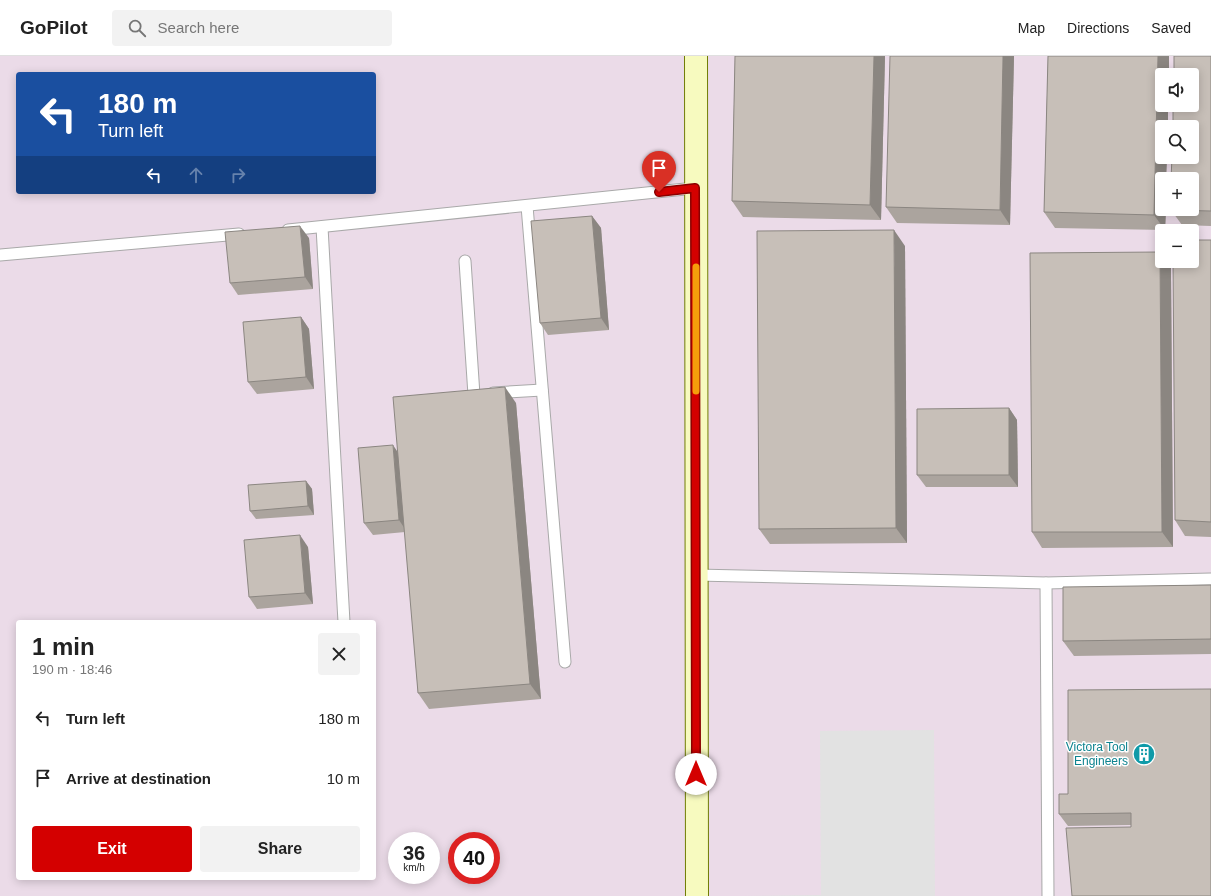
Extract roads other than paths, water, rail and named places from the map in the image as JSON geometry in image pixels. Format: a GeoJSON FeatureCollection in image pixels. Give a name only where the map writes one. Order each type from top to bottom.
{"type":"FeatureCollection","features":[{"type":"Feature","properties":{"kind":"street"},"geometry":{"type":"LineString","coordinates":[[696,56],[697,896]]}},
{"type":"Feature","properties":{"kind":"lane"},"geometry":{"type":"LineString","coordinates":[[274,231],[695,188]]}},
{"type":"Feature","properties":{"kind":"lane"},"geometry":{"type":"LineString","coordinates":[[527,206],[565,662]]}},
{"type":"Feature","properties":{"kind":"lane"},"geometry":{"type":"LineString","coordinates":[[322,227],[344,620]]}},
{"type":"Feature","properties":{"kind":"lane"},"geometry":{"type":"LineString","coordinates":[[0,255],[251,233]]}},
{"type":"Feature","properties":{"kind":"lane"},"geometry":{"type":"LineString","coordinates":[[465,261],[474,395]]}},
{"type":"Feature","properties":{"kind":"lane"},"geometry":{"type":"LineString","coordinates":[[460,396],[542,390]]}},
{"type":"Feature","properties":{"kind":"lane"},"geometry":{"type":"LineString","coordinates":[[696,576],[1046,583],[1211,579]]}},
{"type":"Feature","properties":{"kind":"lane"},"geometry":{"type":"LineString","coordinates":[[1046,583],[1048,896]]}},
{"type":"Feature","properties":{"kind":"place","name":"Victora Tool Engineers"},"geometry":{"type":"Point","coordinates":[1144,754]}}]}
